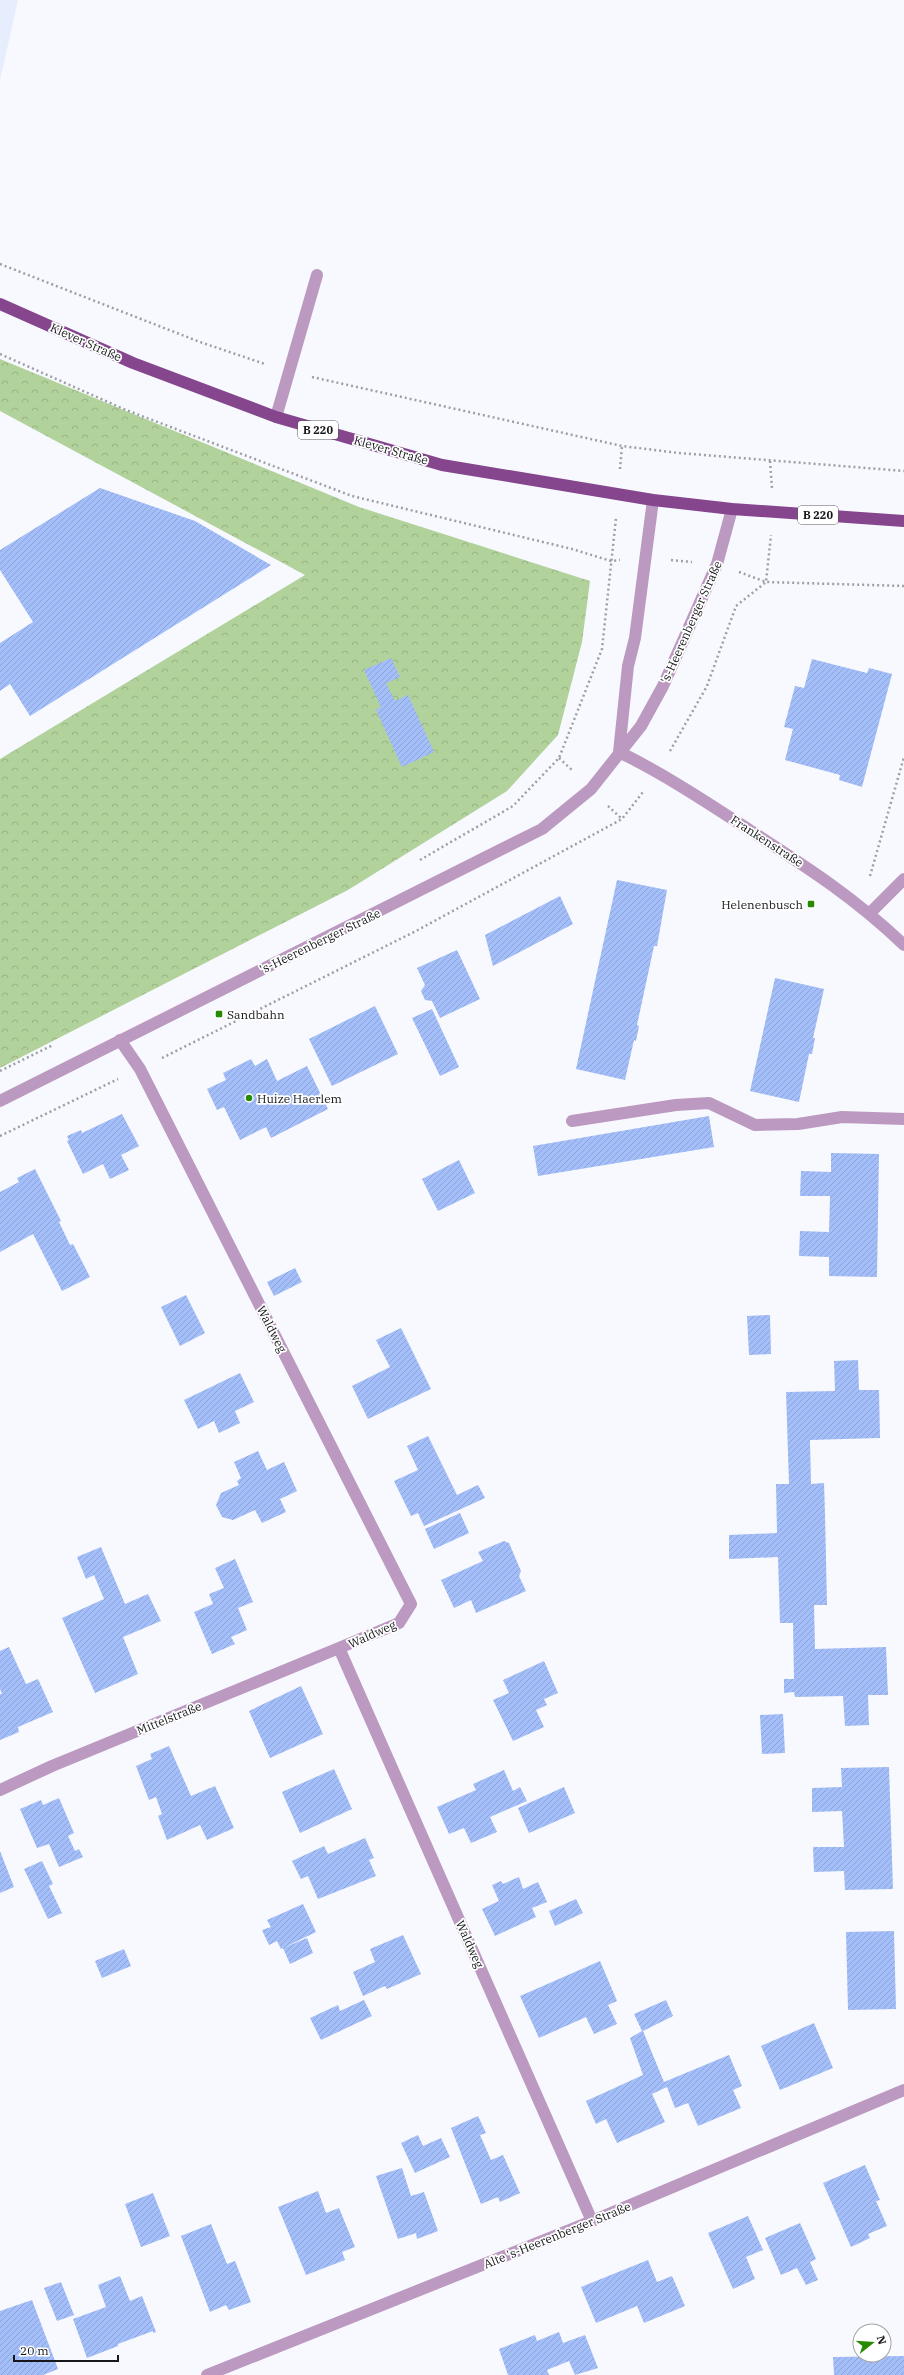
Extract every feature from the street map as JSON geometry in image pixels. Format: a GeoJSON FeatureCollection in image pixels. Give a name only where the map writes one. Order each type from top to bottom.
{"type":"FeatureCollection","features":[{"type":"Feature","properties":{"kind":"main road","name":"Klever Straße"},"geometry":{"type":"LineString","coordinates":[[0,304],[133,363],[276,418],[442,465],[653,500],[732,509]]}},
{"type":"Feature","properties":{"kind":"main road","name":"B 220"},"geometry":{"type":"LineString","coordinates":[[732,509],[904,522]]}},
{"type":"Feature","properties":{"kind":"street"},"geometry":{"type":"LineString","coordinates":[[276,418],[317,275]]}},
{"type":"Feature","properties":{"kind":"street"},"geometry":{"type":"LineString","coordinates":[[619,752],[628,666],[635,638],[653,500]]}},
{"type":"Feature","properties":{"kind":"street","name":"'s-Heerenberger Straße"},"geometry":{"type":"LineString","coordinates":[[0,1101],[542,829],[591,789],[641,726],[663,686],[717,564],[732,509]]}},
{"type":"Feature","properties":{"kind":"street","name":"Frankenstraße"},"geometry":{"type":"LineString","coordinates":[[619,752],[659,772],[827,880],[870,913],[904,945]]}},
{"type":"Feature","properties":{"kind":"street"},"geometry":{"type":"LineString","coordinates":[[870,913],[904,879]]}},
{"type":"Feature","properties":{"kind":"street","name":"Waldweg"},"geometry":{"type":"LineString","coordinates":[[120,1040],[140,1069],[411,1604],[399,1623],[339,1648],[592,2221]]}},
{"type":"Feature","properties":{"kind":"street"},"geometry":{"type":"LineString","coordinates":[[572,1121],[676,1105],[709,1103],[755,1125],[798,1124],[842,1117],[904,1119]]}},
{"type":"Feature","properties":{"kind":"street","name":"Mittelstraße"},"geometry":{"type":"LineString","coordinates":[[0,1790],[339,1648]]}},
{"type":"Feature","properties":{"kind":"street","name":"Alte 's-Heerenberger Straße"},"geometry":{"type":"LineString","coordinates":[[208,2375],[592,2221],[904,2090]]}},
{"type":"Feature","properties":{"kind":"path"},"geometry":{"type":"LineString","coordinates":[[0,354],[126,410],[352,496],[572,549],[611,561]]}},
{"type":"Feature","properties":{"kind":"path"},"geometry":{"type":"LineString","coordinates":[[417,862],[513,806],[559,758],[602,649],[622,446],[770,461],[904,471]]}},
{"type":"Feature","properties":{"kind":"path"},"geometry":{"type":"LineString","coordinates":[[766,582],[774,512],[770,461]]}},
{"type":"Feature","properties":{"kind":"path"},"geometry":{"type":"LineString","coordinates":[[0,1136],[140,1069],[416,931],[622,819],[659,772],[706,686],[736,606],[766,582],[904,586]]}},
{"type":"Feature","properties":{"kind":"path"},"geometry":{"type":"LineString","coordinates":[[870,913],[869,882],[904,758]]}},
{"type":"Feature","properties":{"kind":"path"},"geometry":{"type":"LineString","coordinates":[[0,1071],[57,1042]]}},
{"type":"Feature","properties":{"kind":"shaded area"},"geometry":{"type":"Polygon","coordinates":[[[0,0],[18,0],[0,80],[0,0]]]}},
{"type":"Feature","properties":{"kind":"green space"},"geometry":{"type":"Polygon","coordinates":[[[0,359],[359,507],[590,581],[582,642],[558,735],[507,791],[348,890],[0,1068],[0,759],[305,575],[0,411],[0,359]]]}},
{"type":"Feature","properties":{"kind":"building"},"geometry":{"type":"Polygon","coordinates":[[[100,488],[195,521],[271,565],[30,716],[10,684],[0,691],[0,643],[33,622],[0,570],[0,550],[100,488]]]}},
{"type":"Feature","properties":{"kind":"building"},"geometry":{"type":"Polygon","coordinates":[[[391,658],[400,677],[386,683],[395,701],[408,695],[434,752],[402,767],[376,710],[381,707],[364,670],[391,658]]]}},
{"type":"Feature","properties":{"kind":"building"},"geometry":{"type":"Polygon","coordinates":[[[812,659],[867,673],[869,668],[892,674],[862,787],[839,780],[840,775],[785,760],[793,729],[784,727],[795,686],[804,688],[812,659]]]}},
{"type":"Feature","properties":{"kind":"building"},"geometry":{"type":"Polygon","coordinates":[[[617,880],[667,890],[657,946],[654,946],[637,1025],[639,1026],[636,1041],[634,1040],[625,1080],[576,1069],[617,880]]]}},
{"type":"Feature","properties":{"kind":"building"},"geometry":{"type":"Polygon","coordinates":[[[560,896],[573,924],[493,966],[485,935],[560,896]]]}},
{"type":"Feature","properties":{"kind":"building"},"geometry":{"type":"Polygon","coordinates":[[[457,950],[480,999],[440,1018],[432,1001],[425,1000],[421,991],[425,985],[417,968],[457,950]]]}},
{"type":"Feature","properties":{"kind":"building"},"geometry":{"type":"Polygon","coordinates":[[[775,978],[824,989],[813,1038],[815,1038],[812,1054],[809,1054],[799,1102],[750,1091],[775,978]]]}},
{"type":"Feature","properties":{"kind":"building"},"geometry":{"type":"Polygon","coordinates":[[[375,1006],[398,1054],[332,1086],[309,1039],[375,1006]]]}},
{"type":"Feature","properties":{"kind":"building"},"geometry":{"type":"Polygon","coordinates":[[[432,1009],[459,1067],[440,1076],[412,1018],[432,1009]]]}},
{"type":"Feature","properties":{"kind":"building","name":"Huize Haerlem"},"geometry":{"type":"Polygon","coordinates":[[[251,1059],[255,1066],[267,1059],[277,1081],[307,1066],[328,1109],[271,1138],[266,1127],[240,1140],[224,1107],[217,1110],[207,1089],[226,1080],[223,1073],[251,1059]]]}},
{"type":"Feature","properties":{"kind":"building"},"geometry":{"type":"Polygon","coordinates":[[[122,1114],[139,1146],[121,1155],[129,1170],[110,1179],[103,1164],[83,1174],[67,1141],[69,1140],[67,1136],[81,1130],[82,1133],[122,1114]]]}},
{"type":"Feature","properties":{"kind":"building"},"geometry":{"type":"Polygon","coordinates":[[[709,1116],[714,1147],[538,1176],[533,1146],[709,1116]]]}},
{"type":"Feature","properties":{"kind":"building"},"geometry":{"type":"Polygon","coordinates":[[[831,1153],[879,1154],[877,1277],[829,1276],[829,1257],[799,1256],[800,1231],[829,1232],[830,1196],[800,1196],[801,1171],[831,1172],[831,1153]]]}},
{"type":"Feature","properties":{"kind":"building"},"geometry":{"type":"Polygon","coordinates":[[[459,1160],[475,1193],[438,1211],[422,1179],[459,1160]]]}},
{"type":"Feature","properties":{"kind":"building"},"geometry":{"type":"Polygon","coordinates":[[[35,1169],[61,1221],[59,1222],[70,1245],[73,1244],[90,1277],[62,1291],[33,1234],[0,1252],[0,1192],[19,1182],[17,1178],[35,1169]]]}},
{"type":"Feature","properties":{"kind":"building"},"geometry":{"type":"Polygon","coordinates":[[[295,1268],[302,1282],[274,1296],[267,1282],[295,1268]]]}},
{"type":"Feature","properties":{"kind":"building"},"geometry":{"type":"Polygon","coordinates":[[[186,1295],[205,1333],[180,1346],[161,1307],[186,1295]]]}},
{"type":"Feature","properties":{"kind":"building"},"geometry":{"type":"Polygon","coordinates":[[[770,1315],[771,1354],[749,1355],[747,1316],[770,1315]]]}},
{"type":"Feature","properties":{"kind":"building"},"geometry":{"type":"Polygon","coordinates":[[[401,1328],[431,1389],[368,1419],[352,1386],[390,1367],[376,1340],[401,1328]]]}},
{"type":"Feature","properties":{"kind":"building"},"geometry":{"type":"Polygon","coordinates":[[[858,1360],[859,1390],[879,1390],[880,1438],[810,1440],[811,1484],[824,1483],[825,1514],[827,1605],[814,1605],[815,1649],[886,1647],[888,1695],[868,1695],[869,1725],[845,1726],[843,1696],[795,1697],[794,1692],[784,1693],[784,1679],[794,1679],[793,1623],[780,1623],[778,1557],[729,1559],[729,1535],[777,1533],[776,1484],[789,1484],[786,1392],[835,1391],[834,1361],[858,1360]]]}},
{"type":"Feature","properties":{"kind":"building"},"geometry":{"type":"Polygon","coordinates":[[[240,1373],[254,1402],[235,1411],[240,1423],[219,1433],[214,1421],[198,1429],[184,1400],[240,1373]]]}},
{"type":"Feature","properties":{"kind":"building"},"geometry":{"type":"Polygon","coordinates":[[[428,1436],[457,1495],[478,1485],[485,1498],[424,1526],[418,1513],[411,1516],[394,1481],[418,1470],[407,1446],[428,1436]]]}},
{"type":"Feature","properties":{"kind":"building"},"geometry":{"type":"Polygon","coordinates":[[[258,1451],[267,1470],[284,1462],[297,1491],[280,1499],[286,1512],[262,1523],[255,1510],[233,1520],[222,1517],[216,1505],[221,1493],[239,1485],[237,1481],[241,1478],[234,1462],[258,1451]]]}},
{"type":"Feature","properties":{"kind":"building"},"geometry":{"type":"Polygon","coordinates":[[[460,1513],[469,1533],[434,1549],[425,1529],[460,1513]]]}},
{"type":"Feature","properties":{"kind":"building"},"geometry":{"type":"Polygon","coordinates":[[[504,1541],[509,1543],[521,1571],[519,1576],[526,1591],[476,1613],[471,1600],[454,1608],[441,1580],[483,1561],[478,1552],[504,1541]]]}},
{"type":"Feature","properties":{"kind":"building"},"geometry":{"type":"Polygon","coordinates":[[[101,1547],[125,1604],[148,1594],[161,1621],[123,1637],[138,1674],[95,1693],[62,1618],[104,1599],[94,1575],[86,1579],[77,1557],[101,1547]]]}},
{"type":"Feature","properties":{"kind":"building"},"geometry":{"type":"Polygon","coordinates":[[[235,1559],[253,1602],[238,1608],[247,1630],[231,1637],[235,1644],[212,1654],[194,1612],[213,1604],[209,1594],[224,1588],[215,1568],[235,1559]]]}},
{"type":"Feature","properties":{"kind":"building"},"geometry":{"type":"Polygon","coordinates":[[[9,1647],[26,1684],[38,1679],[53,1712],[18,1727],[19,1732],[0,1740],[0,1694],[2,1694],[0,1689],[0,1651],[9,1647]]]}},
{"type":"Feature","properties":{"kind":"building"},"geometry":{"type":"Polygon","coordinates":[[[544,1661],[558,1693],[544,1699],[547,1705],[536,1710],[544,1727],[513,1741],[493,1700],[509,1693],[503,1680],[544,1661]]]}},
{"type":"Feature","properties":{"kind":"building"},"geometry":{"type":"Polygon","coordinates":[[[301,1686],[323,1734],[270,1758],[249,1711],[301,1686]]]}},
{"type":"Feature","properties":{"kind":"building"},"geometry":{"type":"Polygon","coordinates":[[[783,1714],[785,1753],[762,1754],[760,1715],[783,1714]]]}},
{"type":"Feature","properties":{"kind":"building"},"geometry":{"type":"Polygon","coordinates":[[[169,1746],[191,1796],[215,1786],[234,1828],[207,1840],[200,1825],[167,1840],[158,1816],[162,1814],[156,1797],[149,1800],[136,1766],[152,1759],[150,1754],[169,1746]]]}},
{"type":"Feature","properties":{"kind":"building"},"geometry":{"type":"Polygon","coordinates":[[[889,1767],[893,1889],[845,1890],[844,1871],[814,1872],[813,1847],[844,1847],[842,1811],[812,1812],[812,1788],[842,1787],[841,1768],[889,1767]]]}},
{"type":"Feature","properties":{"kind":"building"},"geometry":{"type":"Polygon","coordinates":[[[334,1769],[352,1809],[300,1833],[282,1792],[334,1769]]]}},
{"type":"Feature","properties":{"kind":"building"},"geometry":{"type":"Polygon","coordinates":[[[504,1770],[513,1791],[520,1787],[527,1801],[490,1817],[497,1832],[471,1843],[464,1828],[449,1834],[437,1807],[476,1790],[473,1784],[504,1770]]]}},
{"type":"Feature","properties":{"kind":"building"},"geometry":{"type":"Polygon","coordinates":[[[564,1787],[575,1813],[529,1833],[518,1808],[564,1787]]]}},
{"type":"Feature","properties":{"kind":"building"},"geometry":{"type":"Polygon","coordinates":[[[59,1798],[74,1833],[68,1836],[75,1851],[79,1849],[83,1857],[59,1867],[49,1844],[37,1848],[20,1809],[41,1800],[43,1805],[59,1798]]]}},
{"type":"Feature","properties":{"kind":"building"},"geometry":{"type":"Polygon","coordinates":[[[365,1838],[374,1858],[369,1860],[376,1876],[318,1899],[308,1876],[301,1879],[292,1861],[324,1846],[328,1854],[365,1838]]]}},
{"type":"Feature","properties":{"kind":"building"},"geometry":{"type":"Polygon","coordinates":[[[0,1851],[14,1887],[0,1893],[0,1851]]]}},
{"type":"Feature","properties":{"kind":"building"},"geometry":{"type":"Polygon","coordinates":[[[42,1861],[53,1884],[49,1886],[62,1913],[48,1919],[24,1869],[42,1861]]]}},
{"type":"Feature","properties":{"kind":"building"},"geometry":{"type":"Polygon","coordinates":[[[519,1877],[523,1889],[538,1882],[547,1902],[532,1908],[536,1917],[495,1936],[482,1909],[499,1901],[492,1885],[501,1881],[503,1884],[519,1877]]]}},
{"type":"Feature","properties":{"kind":"building"},"geometry":{"type":"Polygon","coordinates":[[[576,1899],[583,1913],[555,1926],[549,1911],[576,1899]]]}},
{"type":"Feature","properties":{"kind":"building"},"geometry":{"type":"Polygon","coordinates":[[[303,1904],[316,1932],[281,1949],[277,1941],[269,1945],[262,1930],[271,1927],[267,1920],[303,1904]]]}},
{"type":"Feature","properties":{"kind":"building"},"geometry":{"type":"Polygon","coordinates":[[[894,1931],[896,2009],[848,2010],[846,1932],[894,1931]]]}},
{"type":"Feature","properties":{"kind":"building"},"geometry":{"type":"Polygon","coordinates":[[[403,1935],[421,1974],[387,1989],[385,1986],[363,1996],[353,1972],[375,1962],[370,1949],[403,1935]]]}},
{"type":"Feature","properties":{"kind":"building"},"geometry":{"type":"Polygon","coordinates":[[[307,1938],[313,1953],[290,1964],[283,1948],[307,1938]]]}},
{"type":"Feature","properties":{"kind":"building"},"geometry":{"type":"Polygon","coordinates":[[[124,1949],[131,1966],[102,1978],[95,1961],[124,1949]]]}},
{"type":"Feature","properties":{"kind":"building"},"geometry":{"type":"Polygon","coordinates":[[[600,1961],[617,2001],[608,2005],[617,2024],[594,2034],[586,2017],[539,2038],[520,1996],[600,1961]]]}},
{"type":"Feature","properties":{"kind":"building"},"geometry":{"type":"Polygon","coordinates":[[[364,2000],[372,2016],[321,2040],[310,2018],[338,2005],[340,2011],[364,2000]]]}},
{"type":"Feature","properties":{"kind":"building"},"geometry":{"type":"Polygon","coordinates":[[[666,2000],[673,2016],[643,2031],[664,2082],[729,2055],[742,2086],[733,2090],[741,2108],[698,2126],[688,2103],[675,2108],[667,2087],[652,2094],[665,2122],[617,2143],[606,2119],[596,2124],[586,2101],[643,2075],[630,2038],[642,2031],[634,2014],[666,2000]]]}},
{"type":"Feature","properties":{"kind":"building"},"geometry":{"type":"Polygon","coordinates":[[[814,2023],[833,2068],[780,2090],[761,2046],[814,2023]]]}},
{"type":"Feature","properties":{"kind":"building"},"geometry":{"type":"Polygon","coordinates":[[[478,2116],[486,2133],[480,2135],[491,2160],[503,2155],[520,2193],[500,2202],[498,2197],[481,2204],[451,2128],[478,2116]]]}},
{"type":"Feature","properties":{"kind":"building"},"geometry":{"type":"Polygon","coordinates":[[[418,2135],[423,2146],[441,2138],[450,2157],[415,2173],[401,2143],[418,2135]]]}},
{"type":"Feature","properties":{"kind":"building"},"geometry":{"type":"Polygon","coordinates":[[[865,2165],[880,2200],[876,2201],[887,2226],[868,2234],[870,2238],[851,2247],[823,2183],[865,2165]]]}},
{"type":"Feature","properties":{"kind":"building"},"geometry":{"type":"Polygon","coordinates":[[[402,2168],[411,2196],[424,2192],[438,2231],[417,2239],[416,2233],[398,2239],[376,2176],[402,2168]]]}},
{"type":"Feature","properties":{"kind":"building"},"geometry":{"type":"Polygon","coordinates":[[[318,2191],[326,2213],[339,2208],[355,2247],[342,2252],[345,2260],[306,2275],[278,2207],[318,2191]]]}},
{"type":"Feature","properties":{"kind":"building"},"geometry":{"type":"Polygon","coordinates":[[[153,2193],[170,2236],[141,2247],[125,2204],[153,2193]]]}},
{"type":"Feature","properties":{"kind":"building"},"geometry":{"type":"Polygon","coordinates":[[[748,2216],[763,2250],[746,2257],[755,2279],[733,2289],[708,2233],[748,2216]]]}},
{"type":"Feature","properties":{"kind":"building"},"geometry":{"type":"Polygon","coordinates":[[[800,2223],[816,2259],[810,2262],[818,2280],[806,2285],[797,2268],[781,2275],[765,2238],[800,2223]]]}},
{"type":"Feature","properties":{"kind":"building"},"geometry":{"type":"Polygon","coordinates":[[[211,2224],[227,2264],[235,2261],[251,2302],[229,2310],[226,2305],[210,2312],[181,2236],[211,2224]]]}},
{"type":"Feature","properties":{"kind":"building"},"geometry":{"type":"Polygon","coordinates":[[[648,2260],[657,2282],[672,2276],[685,2306],[644,2323],[637,2306],[596,2323],[581,2287],[648,2260]]]}},
{"type":"Feature","properties":{"kind":"building"},"geometry":{"type":"Polygon","coordinates":[[[120,2276],[130,2301],[142,2296],[156,2332],[153,2333],[153,2331],[118,2344],[118,2346],[87,2358],[73,2319],[106,2307],[98,2285],[120,2276]]]}},
{"type":"Feature","properties":{"kind":"building"},"geometry":{"type":"Polygon","coordinates":[[[61,2282],[74,2315],[57,2321],[44,2288],[61,2282]]]}},
{"type":"Feature","properties":{"kind":"building"},"geometry":{"type":"Polygon","coordinates":[[[32,2300],[58,2369],[43,2375],[0,2375],[0,2311],[32,2300]]]}},
{"type":"Feature","properties":{"kind":"building"},"geometry":{"type":"Polygon","coordinates":[[[559,2332],[563,2343],[585,2335],[598,2368],[575,2375],[569,2361],[547,2370],[549,2375],[508,2375],[499,2349],[535,2335],[537,2341],[559,2332]]]}},
{"type":"Feature","properties":{"kind":"building"},"geometry":{"type":"Polygon","coordinates":[[[892,2356],[904,2356],[904,2375],[834,2375],[833,2357],[852,2357],[852,2363],[892,2363],[892,2356]]]}},
{"type":"Feature","properties":{"kind":"place","name":"Helenenbusch"},"geometry":{"type":"Point","coordinates":[811,904]}},
{"type":"Feature","properties":{"kind":"place","name":"Sandbahn"},"geometry":{"type":"Point","coordinates":[219,1014]}},
{"type":"Feature","properties":{"kind":"place","name":"Huize Haerlem"},"geometry":{"type":"Point","coordinates":[249,1098]}}]}
